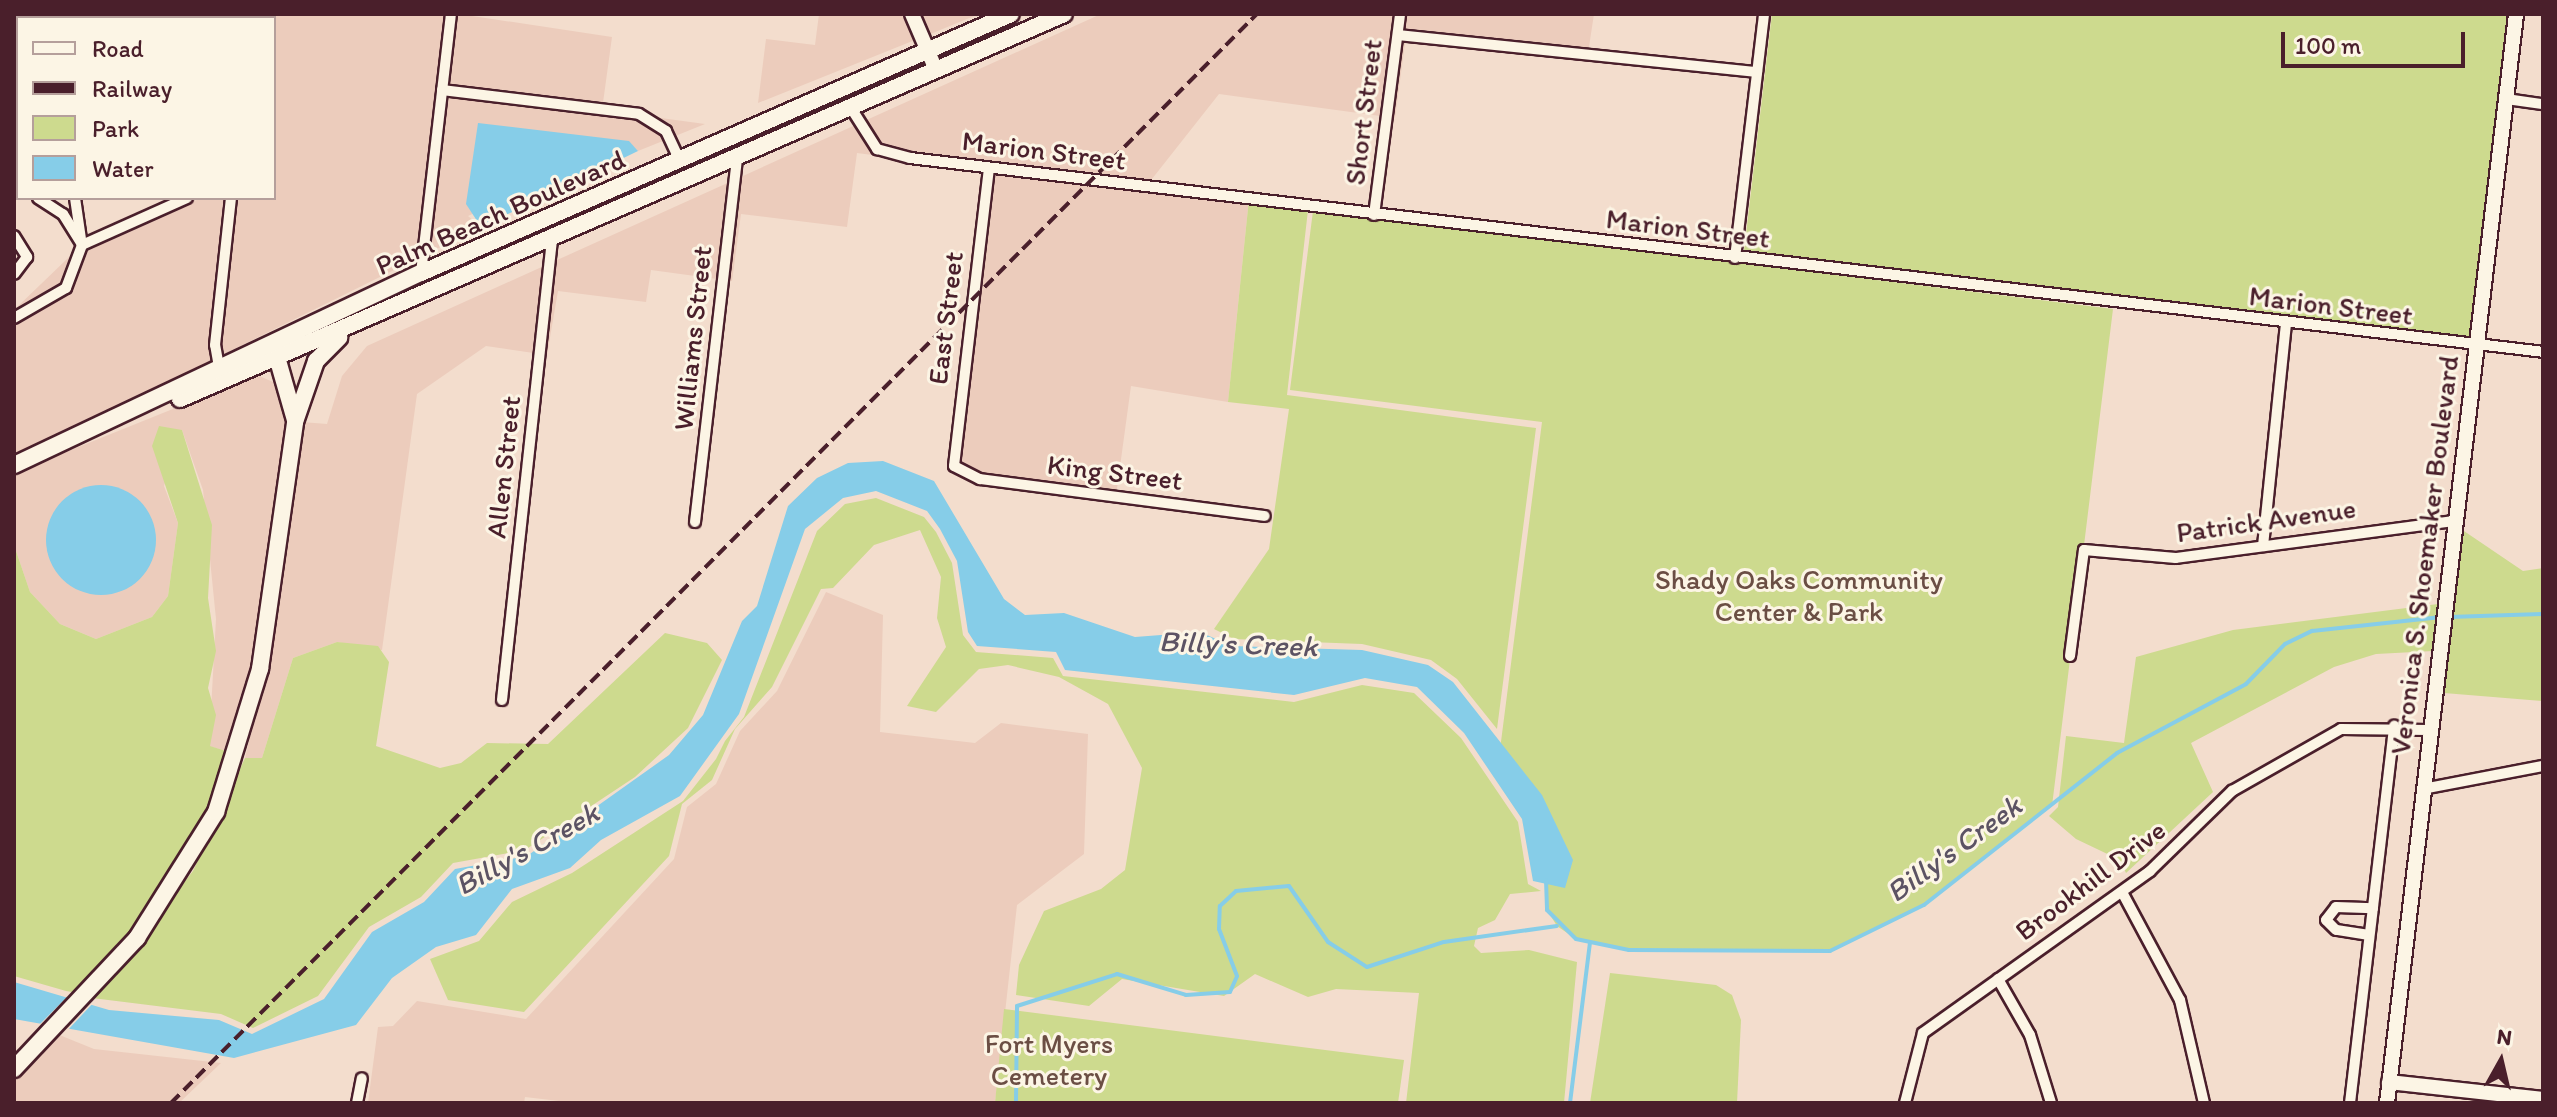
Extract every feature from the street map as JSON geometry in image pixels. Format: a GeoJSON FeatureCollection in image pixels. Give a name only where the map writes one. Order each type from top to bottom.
{"type":"FeatureCollection","features":[{"type":"Feature","properties":{"kind":"main road","name":"Palm Beach Boulevard"},"geometry":{"type":"LineString","coordinates":[[14,465],[140,410],[219,367],[275,351],[421,273],[1011,14]]}},
{"type":"Feature","properties":{"kind":"main road","name":"Palm Beach Boulevard"},"geometry":{"type":"LineString","coordinates":[[360,322],[737,160],[1064,14]]}},
{"type":"Feature","properties":{"kind":"main road"},"geometry":{"type":"LineString","coordinates":[[552,240],[581,205]]}},
{"type":"Feature","properties":{"kind":"main road"},"geometry":{"type":"LineString","coordinates":[[140,410],[275,351],[360,322]]}},
{"type":"Feature","properties":{"kind":"main road"},"geometry":{"type":"LineString","coordinates":[[14,1069],[95,985],[168,897],[232,775],[260,669],[295,422],[303,392],[324,351],[360,322]]}},
{"type":"Feature","properties":{"kind":"main road"},"geometry":{"type":"LineString","coordinates":[[275,351],[295,422]]}},
{"type":"Feature","properties":{"kind":"street"},"geometry":{"type":"LineString","coordinates":[[421,273],[451,14]]}},
{"type":"Feature","properties":{"kind":"street"},"geometry":{"type":"LineString","coordinates":[[912,14],[936,70]]}},
{"type":"Feature","properties":{"kind":"street","name":"Short Street"},"geometry":{"type":"LineString","coordinates":[[1374,215],[1400,14]]}},
{"type":"Feature","properties":{"kind":"street"},"geometry":{"type":"LineString","coordinates":[[1735,258],[1764,14]]}},
{"type":"Feature","properties":{"kind":"street","name":"Veronica S. Shoemaker Boulevard"},"geometry":{"type":"LineString","coordinates":[[2387,1103],[2453,521],[2516,14]]}},
{"type":"Feature","properties":{"kind":"street"},"geometry":{"type":"LineString","coordinates":[[1398,35],[1757,72]]}},
{"type":"Feature","properties":{"kind":"street"},"geometry":{"type":"LineString","coordinates":[[442,90],[639,114],[666,131],[680,161]]}},
{"type":"Feature","properties":{"kind":"street"},"geometry":{"type":"LineString","coordinates":[[2506,99],[2543,104]]}},
{"type":"Feature","properties":{"kind":"street","name":"Marion Street"},"geometry":{"type":"LineString","coordinates":[[851,108],[865,138],[885,152],[989,168],[2286,325],[2543,352]]}},
{"type":"Feature","properties":{"kind":"street","name":"Williams Street"},"geometry":{"type":"LineString","coordinates":[[695,522],[737,160]]}},
{"type":"Feature","properties":{"kind":"street","name":"East Street"},"geometry":{"type":"LineString","coordinates":[[961,472],[954,466],[955,432],[989,168]]}},
{"type":"Feature","properties":{"kind":"street"},"geometry":{"type":"LineString","coordinates":[[41,200],[63,214],[82,245]]}},
{"type":"Feature","properties":{"kind":"street"},"geometry":{"type":"LineString","coordinates":[[14,318],[66,288],[82,245],[75,200]]}},
{"type":"Feature","properties":{"kind":"street"},"geometry":{"type":"LineString","coordinates":[[82,245],[183,200]]}},
{"type":"Feature","properties":{"kind":"street"},"geometry":{"type":"LineString","coordinates":[[219,367],[215,345],[231,200]]}},
{"type":"Feature","properties":{"kind":"street"},"geometry":{"type":"LineString","coordinates":[[14,236],[27,257],[14,274]]}},
{"type":"Feature","properties":{"kind":"street","name":"Allen Street"},"geometry":{"type":"LineString","coordinates":[[502,700],[552,240]]}},
{"type":"Feature","properties":{"kind":"street"},"geometry":{"type":"LineString","coordinates":[[2263,546],[2286,325]]}},
{"type":"Feature","properties":{"kind":"street","name":"King Street"},"geometry":{"type":"LineString","coordinates":[[961,472],[1265,516]]}},
{"type":"Feature","properties":{"kind":"street","name":"Patrick Avenue"},"geometry":{"type":"LineString","coordinates":[[2070,656],[2084,550],[2176,558],[2453,521]]}},
{"type":"Feature","properties":{"kind":"street"},"geometry":{"type":"LineString","coordinates":[[2350,1103],[2394,726]]}},
{"type":"Feature","properties":{"kind":"street","name":"Brookhill Drive"},"geometry":{"type":"LineString","coordinates":[[1905,1103],[1923,1033],[2122,892],[2246,781],[2341,729],[2394,726],[2429,730]]}},
{"type":"Feature","properties":{"kind":"street"},"geometry":{"type":"LineString","coordinates":[[2423,789],[2543,766]]}},
{"type":"Feature","properties":{"kind":"street"},"geometry":{"type":"LineString","coordinates":[[2122,892],[2180,1000],[2204,1103]]}},
{"type":"Feature","properties":{"kind":"street"},"geometry":{"type":"LineString","coordinates":[[2369,935],[2336,930],[2326,920],[2336,907],[2373,908]]}},
{"type":"Feature","properties":{"kind":"street"},"geometry":{"type":"LineString","coordinates":[[1998,979],[2030,1035],[2051,1103]]}},
{"type":"Feature","properties":{"kind":"street"},"geometry":{"type":"LineString","coordinates":[[357,1103],[362,1078]]}},
{"type":"Feature","properties":{"kind":"street"},"geometry":{"type":"LineString","coordinates":[[2389,1082],[2543,1099]]}},
{"type":"Feature","properties":{"kind":"shaded area"},"geometry":{"type":"Polygon","coordinates":[[[102,14],[459,14],[612,37],[602,110],[705,124],[638,151],[628,141],[468,216],[481,227],[14,458],[14,310],[93,234],[197,200],[276,200],[276,16],[102,14]]]}},
{"type":"Feature","properties":{"kind":"shaded area"},"geometry":{"type":"Polygon","coordinates":[[[819,14],[905,14],[915,40],[758,103],[766,39],[815,45],[819,14]]]}},
{"type":"Feature","properties":{"kind":"shaded area"},"geometry":{"type":"Polygon","coordinates":[[[919,14],[979,14],[928,35],[919,14]]]}},
{"type":"Feature","properties":{"kind":"shaded area"},"geometry":{"type":"Polygon","coordinates":[[[1101,14],[1594,14],[1587,60],[1406,36],[1395,118],[1219,94],[1148,184],[1249,199],[1228,402],[1131,386],[1116,496],[955,475],[995,171],[857,153],[847,227],[741,214],[732,281],[651,270],[646,302],[558,291],[547,355],[486,346],[417,394],[382,650],[337,642],[293,658],[262,758],[245,758],[266,670],[302,422],[327,424],[342,376],[367,346],[1101,14]]]}},
{"type":"Feature","properties":{"kind":"shaded area"},"geometry":{"type":"Polygon","coordinates":[[[257,375],[280,385],[288,420],[254,668],[232,753],[209,746],[216,619],[203,490],[182,430],[164,486],[178,523],[168,596],[152,617],[96,639],[60,624],[30,592],[14,545],[14,473],[257,375]]]}},
{"type":"Feature","properties":{"kind":"shaded area"},"geometry":{"type":"Polygon","coordinates":[[[826,592],[883,615],[880,732],[975,743],[1001,723],[1088,734],[1084,854],[1017,905],[995,1103],[576,1103],[525,1097],[524,1103],[368,1103],[378,1027],[393,1026],[417,1001],[526,1019],[674,859],[687,807],[716,784],[740,731],[777,691],[826,592]]]}},
{"type":"Feature","properties":{"kind":"shaded area"},"geometry":{"type":"Polygon","coordinates":[[[57,1034],[94,1049],[221,1063],[179,1103],[14,1103],[14,1078],[57,1034]]]}},
{"type":"Feature","properties":{"kind":"green space"},"geometry":{"type":"Polygon","coordinates":[[[1772,14],[2510,14],[2468,344],[1744,251],[1772,14]]]}},
{"type":"Feature","properties":{"kind":"green space"},"geometry":{"type":"Polygon","coordinates":[[[1249,199],[1308,210],[1287,395],[1536,428],[1497,729],[1457,679],[1431,660],[1362,644],[1234,639],[1214,629],[1269,549],[1289,409],[1228,402],[1249,199]]]}},
{"type":"Feature","properties":{"kind":"green space","name":"Shady Oaks Community Center & Park"},"geometry":{"type":"Polygon","coordinates":[[[1313,211],[2113,309],[2052,806],[1924,905],[1830,951],[1629,950],[1576,939],[1557,926],[1547,910],[1545,848],[1497,773],[1542,422],[1290,390],[1313,211]]]}},
{"type":"Feature","properties":{"kind":"green space"},"geometry":{"type":"Polygon","coordinates":[[[159,426],[182,430],[212,525],[208,598],[216,651],[208,688],[216,715],[210,746],[232,753],[211,809],[132,933],[78,993],[14,976],[14,545],[30,592],[60,624],[96,639],[152,617],[168,596],[178,523],[152,446],[159,426]]]}},
{"type":"Feature","properties":{"kind":"green space"},"geometry":{"type":"Polygon","coordinates":[[[876,498],[924,517],[936,532],[952,563],[963,635],[976,652],[1053,658],[1063,676],[1294,702],[1362,685],[1414,693],[1461,738],[1518,822],[1528,884],[1541,891],[1510,894],[1495,920],[1478,928],[1474,946],[1481,953],[1529,950],[1577,962],[1564,1103],[1406,1103],[1419,993],[1336,989],[1308,997],[1255,974],[1224,996],[1122,979],[1089,1006],[1016,995],[1019,965],[1044,911],[1101,889],[1125,870],[1142,768],[1108,704],[1059,677],[1008,665],[979,669],[936,712],[907,706],[946,647],[937,618],[941,577],[920,530],[874,545],[833,588],[821,589],[772,687],[735,729],[712,780],[682,804],[669,856],[524,1012],[448,1000],[430,959],[479,941],[512,902],[572,873],[683,801],[716,759],[725,741],[744,717],[817,531],[845,504],[876,498]]]}},
{"type":"Feature","properties":{"kind":"green space"},"geometry":{"type":"Polygon","coordinates":[[[2461,529],[2523,571],[2543,568],[2543,701],[2444,693],[2461,529]]]}},
{"type":"Feature","properties":{"kind":"green space"},"geometry":{"type":"Polygon","coordinates":[[[2438,604],[2433,651],[2376,654],[2334,667],[2191,743],[2213,792],[2126,873],[2120,860],[2076,839],[2049,816],[2058,807],[2066,736],[2124,743],[2136,657],[2233,630],[2438,604]]]}},
{"type":"Feature","properties":{"kind":"green space"},"geometry":{"type":"Polygon","coordinates":[[[665,633],[707,643],[722,660],[688,728],[635,777],[525,850],[453,863],[421,897],[369,927],[318,996],[253,1028],[221,1014],[92,998],[193,871],[245,758],[262,758],[293,658],[337,642],[378,646],[389,662],[376,746],[440,768],[461,763],[487,743],[548,744],[665,633]]]}},
{"type":"Feature","properties":{"kind":"green space"},"geometry":{"type":"Polygon","coordinates":[[[1610,973],[1716,985],[1732,995],[1741,1020],[1737,1103],[1590,1103],[1610,973]]]}},
{"type":"Feature","properties":{"kind":"green space","name":"Fort Myers Cemetery"},"geometry":{"type":"Polygon","coordinates":[[[1004,1009],[1404,1060],[1398,1103],[995,1103],[1004,1009]]]}},
{"type":"Feature","properties":{"kind":"water"},"geometry":{"type":"Polygon","coordinates":[[[478,123],[629,141],[638,151],[481,227],[466,204],[478,123]]]}},
{"type":"Feature","properties":{"kind":"water"},"geometry":{"type":"Polygon","coordinates":[[[883,461],[934,481],[1004,599],[1025,615],[1064,613],[1135,637],[1200,632],[1232,646],[1362,650],[1428,665],[1453,682],[1542,795],[1573,860],[1565,888],[1533,881],[1522,819],[1464,733],[1417,687],[1365,678],[1294,695],[1065,670],[1056,652],[977,646],[968,632],[957,561],[940,529],[927,511],[876,491],[843,498],[805,529],[739,714],[680,796],[601,840],[570,868],[512,889],[476,935],[436,947],[392,978],[356,1025],[234,1058],[14,1019],[14,982],[109,1010],[219,1020],[252,1034],[324,999],[372,932],[424,902],[455,869],[527,856],[669,755],[703,715],[742,621],[757,606],[788,506],[817,478],[848,463],[883,461]]]}},
{"type":"Feature","properties":{"kind":"water"},"geometry":{"type":"Polygon","coordinates":[[[101,485],[122,489],[140,501],[152,519],[156,540],[152,561],[140,579],[122,591],[101,595],[80,591],[62,579],[50,561],[46,540],[50,519],[62,501],[80,489],[101,485]]]}},
{"type":"Feature","properties":{"kind":"pier"},"geometry":{"type":"Polygon","coordinates":[[[70,994],[95,1001],[65,1033],[38,1026],[70,994]]]}},
{"type":"Feature","properties":{"kind":"waterway","name":"Billy's Creek"},"geometry":{"type":"LineString","coordinates":[[2449,617],[2543,614]]}},
{"type":"Feature","properties":{"kind":"waterway","name":"Billy's Creek"},"geometry":{"type":"LineString","coordinates":[[1546,880],[1547,910],[1576,939],[1629,950],[1830,951],[1924,905],[2117,753],[2246,684],[2285,644],[2312,631],[2441,617]]}},
{"type":"Feature","properties":{"kind":"waterway"},"geometry":{"type":"LineString","coordinates":[[1016,1103],[1017,1006],[1117,974],[1186,995],[1230,992],[1237,976],[1219,929],[1220,906],[1236,891],[1289,886],[1328,942],[1367,967],[1444,942],[1557,926]]}},
{"type":"Feature","properties":{"kind":"waterway"},"geometry":{"type":"LineString","coordinates":[[1570,1103],[1590,942]]}},
{"type":"Feature","properties":{"kind":"railway"},"geometry":{"type":"LineString","coordinates":[[171,1103],[1257,14]]}}]}
